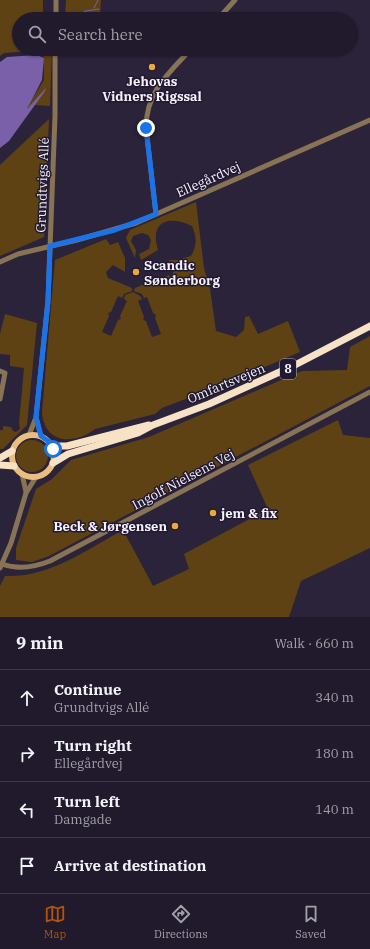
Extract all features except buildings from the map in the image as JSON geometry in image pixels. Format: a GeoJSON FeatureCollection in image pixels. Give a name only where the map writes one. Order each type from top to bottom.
{"type":"FeatureCollection","features":[{"type":"Feature","properties":{"kind":"highway","name":"Omfartsvejen"},"geometry":{"type":"LineString","coordinates":[[52,463],[68,454],[138,433],[153,425],[209,404],[296,366],[370,326]]}},
{"type":"Feature","properties":{"kind":"highway","name":"Omfartsvejen"},"geometry":{"type":"LineString","coordinates":[[51,446],[67,446],[137,427],[153,425]]}},
{"type":"Feature","properties":{"kind":"highway"},"geometry":{"type":"LineString","coordinates":[[0,458],[12,451]]}},
{"type":"Feature","properties":{"kind":"highway"},"geometry":{"type":"LineString","coordinates":[[0,465],[14,466]]}},
{"type":"Feature","properties":{"kind":"main road"},"geometry":{"type":"LineString","coordinates":[[36,476],[22,474],[14,466],[12,451],[17,442],[28,435],[41,436],[51,446],[54,452],[52,463]]}},
{"type":"Feature","properties":{"kind":"main road","name":"8"},"geometry":{"type":"LineString","coordinates":[[36,476],[47,471],[52,463]]}},
{"type":"Feature","properties":{"kind":"street"},"geometry":{"type":"LineString","coordinates":[[56,0],[56,12]]}},
{"type":"Feature","properties":{"kind":"street"},"geometry":{"type":"LineString","coordinates":[[224,12],[235,0]]}},
{"type":"Feature","properties":{"kind":"street","name":"Grundtvigs Allé"},"geometry":{"type":"LineString","coordinates":[[28,435],[36,417],[48,301],[56,56]]}},
{"type":"Feature","properties":{"kind":"street"},"geometry":{"type":"LineString","coordinates":[[156,214],[146,128],[146,116],[151,96],[157,87],[185,56]]}},
{"type":"Feature","properties":{"kind":"street","name":"Ellegårdvej"},"geometry":{"type":"LineString","coordinates":[[0,262],[18,254],[115,230],[156,214],[370,120]]}},
{"type":"Feature","properties":{"kind":"street"},"geometry":{"type":"LineString","coordinates":[[0,371],[5,373],[0,399]]}},
{"type":"Feature","properties":{"kind":"street","name":"Ingolf Nielsens Vej"},"geometry":{"type":"LineString","coordinates":[[1,566],[28,568],[50,561],[370,392]]}},
{"type":"Feature","properties":{"kind":"street","name":"Grundtvigs Allé"},"geometry":{"type":"LineString","coordinates":[[36,417],[41,436]]}},
{"type":"Feature","properties":{"kind":"street"},"geometry":{"type":"LineString","coordinates":[[22,474],[26,493]]}},
{"type":"Feature","properties":{"kind":"street"},"geometry":{"type":"LineString","coordinates":[[1,566],[14,536],[26,493],[36,476]]}},
{"type":"Feature","properties":{"kind":"shaded area"},"geometry":{"type":"Polygon","coordinates":[[[0,0],[43,0],[43,12],[12,12],[12,52],[4,53],[0,56],[0,0]]]}},
{"type":"Feature","properties":{"kind":"shaded area"},"geometry":{"type":"Polygon","coordinates":[[[66,0],[101,0],[100,12],[65,12],[66,0]]]}},
{"type":"Feature","properties":{"kind":"shaded area"},"geometry":{"type":"Polygon","coordinates":[[[39,56],[44,58],[42,80],[27,109],[46,88],[9,141],[0,148],[0,62],[7,57],[39,56]]]}},
{"type":"Feature","properties":{"kind":"shaded area"},"geometry":{"type":"Polygon","coordinates":[[[42,56],[52,56],[50,106],[36,105],[27,107],[44,80],[44,57],[42,56]]]}},
{"type":"Feature","properties":{"kind":"shaded area"},"geometry":{"type":"Polygon","coordinates":[[[49,119],[44,237],[0,256],[0,165],[49,119]]]}},
{"type":"Feature","properties":{"kind":"shaded area"},"geometry":{"type":"Polygon","coordinates":[[[196,202],[204,268],[210,289],[216,331],[236,337],[244,330],[245,317],[249,316],[258,334],[288,321],[300,352],[220,386],[162,408],[155,414],[95,429],[78,438],[61,438],[54,435],[48,430],[44,422],[42,412],[55,260],[106,239],[110,245],[118,242],[125,258],[125,272],[113,265],[106,272],[108,278],[132,288],[132,291],[124,294],[122,298],[118,296],[111,312],[108,313],[109,316],[102,332],[111,336],[118,320],[121,319],[120,316],[127,301],[124,299],[125,295],[133,292],[142,299],[138,301],[144,317],[143,320],[146,321],[152,337],[161,334],[155,318],[156,315],[153,313],[147,297],[144,298],[142,294],[134,291],[135,288],[147,283],[150,284],[169,275],[170,277],[173,276],[173,270],[168,266],[170,264],[169,260],[177,260],[191,256],[195,245],[194,230],[192,226],[176,221],[163,223],[156,232],[158,250],[141,260],[139,254],[149,249],[151,240],[148,235],[142,233],[133,236],[131,241],[136,250],[135,258],[126,238],[130,230],[196,202]]]}},
{"type":"Feature","properties":{"kind":"shaded area"},"geometry":{"type":"Polygon","coordinates":[[[5,314],[37,323],[27,425],[3,449],[0,449],[0,430],[3,430],[3,426],[11,427],[13,431],[16,432],[20,429],[19,423],[24,368],[10,366],[10,355],[0,354],[0,334],[5,314]]]}},
{"type":"Feature","properties":{"kind":"shaded area"},"geometry":{"type":"Polygon","coordinates":[[[370,336],[370,386],[49,556],[32,562],[16,560],[16,548],[36,489],[52,479],[71,460],[149,437],[302,371],[347,370],[350,347],[370,336]]]}},
{"type":"Feature","properties":{"kind":"shaded area"},"geometry":{"type":"Polygon","coordinates":[[[338,420],[343,435],[370,438],[370,548],[301,581],[289,617],[0,617],[0,586],[5,576],[21,575],[52,568],[81,554],[123,530],[153,586],[189,569],[184,554],[268,509],[248,465],[338,420]]]}},
{"type":"Feature","properties":{"kind":"shaded area"},"geometry":{"type":"Polygon","coordinates":[[[29,440],[35,440],[45,447],[48,456],[47,462],[41,469],[35,472],[29,472],[19,465],[16,459],[16,453],[23,443],[29,440]]]}},
{"type":"Feature","properties":{"kind":"waterway"},"geometry":{"type":"LineString","coordinates":[[94,8],[98,0]]}},
{"type":"Feature","properties":{"kind":"waterway"},"geometry":{"type":"LineString","coordinates":[[84,12],[99,9]]}},
{"type":"Feature","properties":{"kind":"place","name":"Jehovas Vidners Rigssal"},"geometry":{"type":"Point","coordinates":[152,67]}},
{"type":"Feature","properties":{"kind":"place","name":"Scandic Sønderborg"},"geometry":{"type":"Point","coordinates":[136,272]}},
{"type":"Feature","properties":{"kind":"place","name":"jem & fix"},"geometry":{"type":"Point","coordinates":[213,513]}},
{"type":"Feature","properties":{"kind":"place","name":"Beck & Jørgensen"},"geometry":{"type":"Point","coordinates":[175,526]}},
{"type":"Feature","properties":{"kind":"route"},"geometry":{"type":"LineString","coordinates":[[53,449],[48,441],[41,436],[37,426],[36,417],[48,301],[50,246],[115,230],[156,214],[146,128]]}}]}
